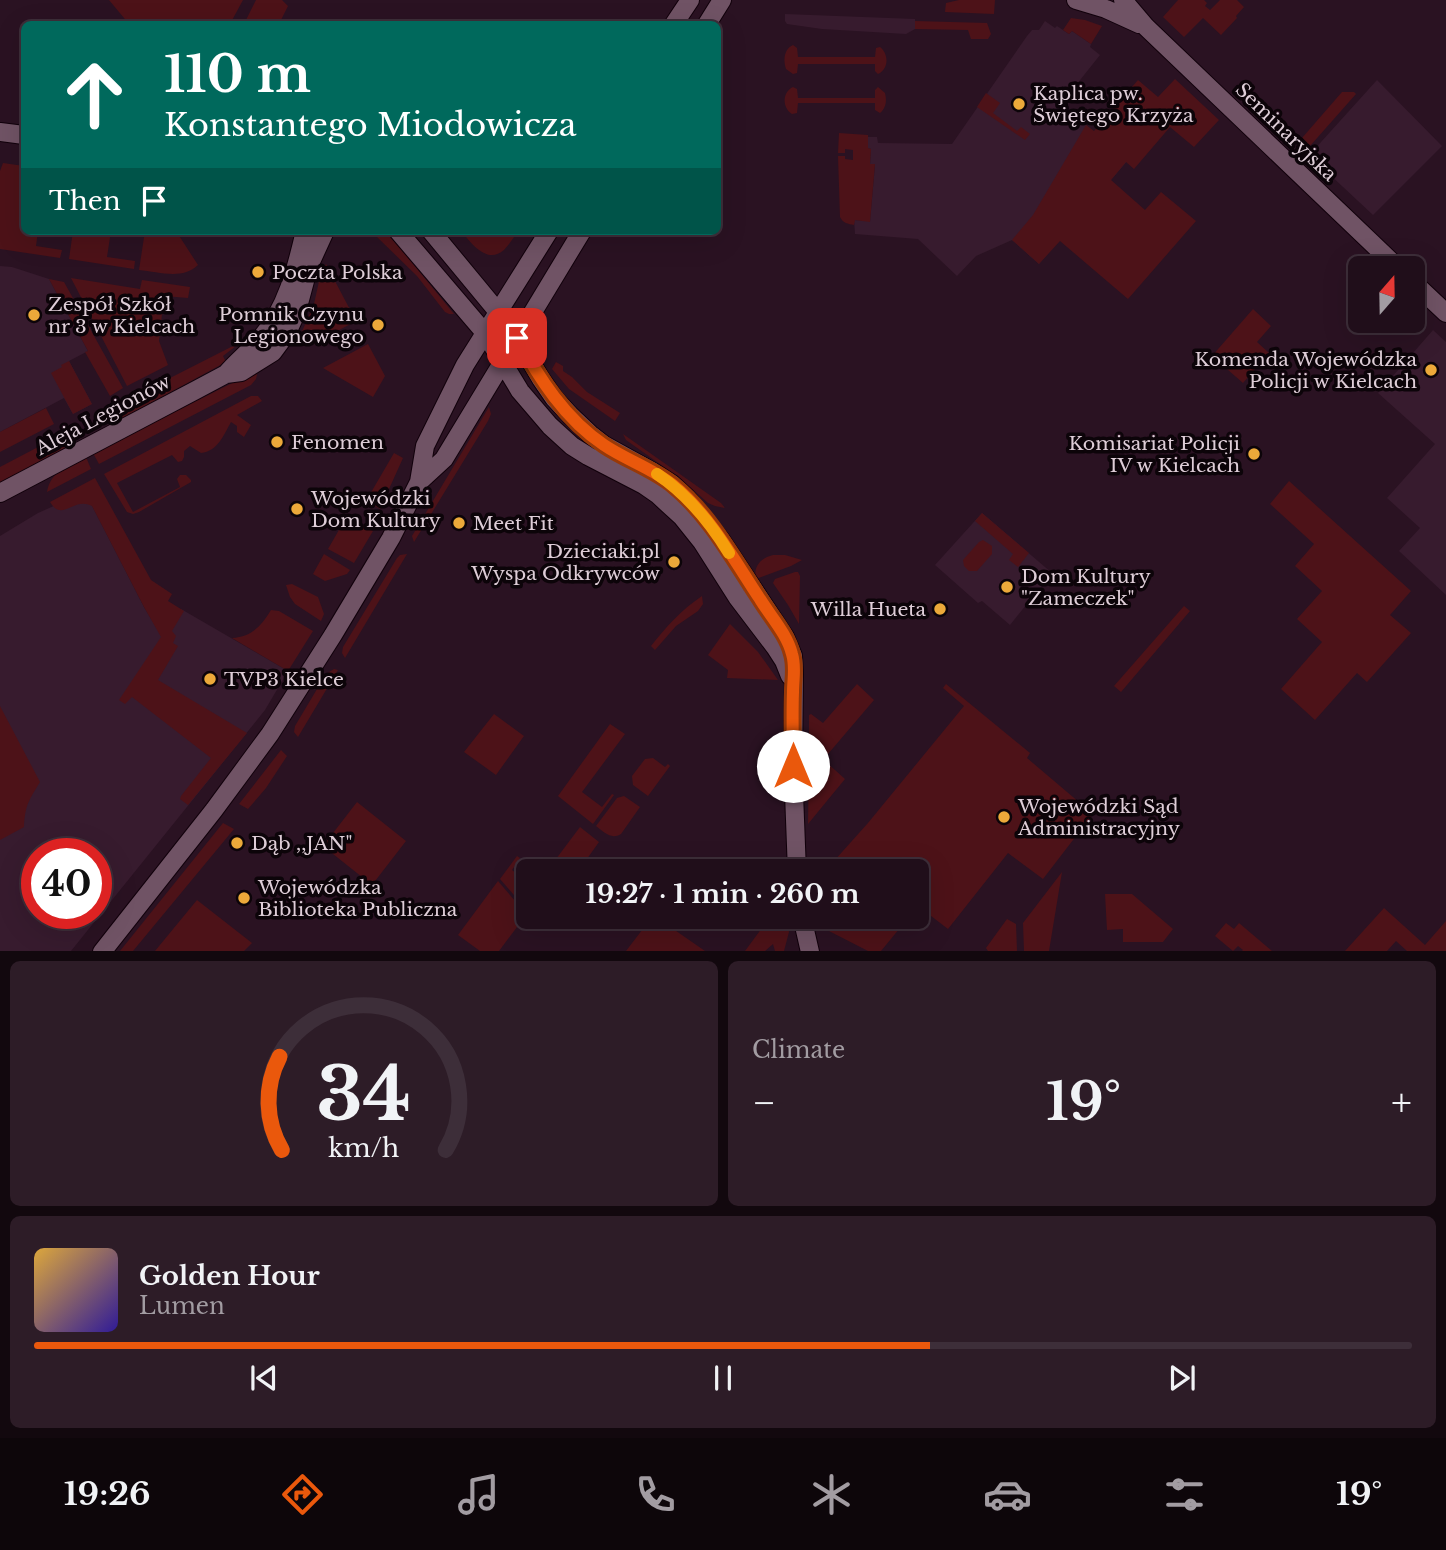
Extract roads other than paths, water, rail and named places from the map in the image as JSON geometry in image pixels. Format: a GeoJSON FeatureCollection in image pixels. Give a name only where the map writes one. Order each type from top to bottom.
{"type":"FeatureCollection","features":[{"type":"Feature","properties":{"kind":"street"},"geometry":{"type":"LineString","coordinates":[[676,21],[690,0]]}},
{"type":"Feature","properties":{"kind":"street"},"geometry":{"type":"LineString","coordinates":[[709,21],[722,0]]}},
{"type":"Feature","properties":{"kind":"street","name":"Seminaryjska"},"geometry":{"type":"LineString","coordinates":[[1076,0],[1146,27]]}},
{"type":"Feature","properties":{"kind":"street","name":"Seminaryjska"},"geometry":{"type":"LineString","coordinates":[[1123,0],[1146,27],[1385,256]]}},
{"type":"Feature","properties":{"kind":"street"},"geometry":{"type":"LineString","coordinates":[[0,132],[21,135]]}},
{"type":"Feature","properties":{"kind":"street","name":"Aleja Legionów"},"geometry":{"type":"LineString","coordinates":[[226,374],[261,338],[280,311],[295,275],[304,235]]}},
{"type":"Feature","properties":{"kind":"street","name":"Aleja Legionów"},"geometry":{"type":"LineString","coordinates":[[0,493],[226,374],[241,372],[273,352],[297,311],[309,266],[323,235]]}},
{"type":"Feature","properties":{"kind":"street"},"geometry":{"type":"LineString","coordinates":[[401,235],[485,333],[527,401],[555,432],[588,456],[644,485],[664,499],[728,565],[781,631],[790,648],[794,664],[793,766],[797,859]]}},
{"type":"Feature","properties":{"kind":"street"},"geometry":{"type":"LineString","coordinates":[[434,235],[498,312],[541,379],[570,415],[604,445],[672,484],[721,540],[728,565]]}},
{"type":"Feature","properties":{"kind":"street"},"geometry":{"type":"LineString","coordinates":[[102,951],[210,816],[270,734],[391,538],[419,482],[425,446],[459,377],[546,235]]}},
{"type":"Feature","properties":{"kind":"street"},"geometry":{"type":"LineString","coordinates":[[419,482],[444,458],[580,235]]}},
{"type":"Feature","properties":{"kind":"street"},"geometry":{"type":"LineString","coordinates":[[1425,293],[1446,313]]}},
{"type":"Feature","properties":{"kind":"street"},"geometry":{"type":"LineString","coordinates":[[805,929],[810,951]]}},
{"type":"Feature","properties":{"kind":"place","name":"Kaplica pw. Świętego Krzyża"},"geometry":{"type":"Point","coordinates":[1019,104]}},
{"type":"Feature","properties":{"kind":"place","name":"Poczta Polska"},"geometry":{"type":"Point","coordinates":[258,272]}},
{"type":"Feature","properties":{"kind":"place","name":"Zespół Szkół nr 3 w Kielcach"},"geometry":{"type":"Point","coordinates":[34,315]}},
{"type":"Feature","properties":{"kind":"place","name":"Pomnik Czynu Legionowego"},"geometry":{"type":"Point","coordinates":[378,325]}},
{"type":"Feature","properties":{"kind":"place","name":"Komenda Wojewódzka Policji w Kielcach"},"geometry":{"type":"Point","coordinates":[1431,370]}},
{"type":"Feature","properties":{"kind":"place","name":"Fenomen"},"geometry":{"type":"Point","coordinates":[277,442]}},
{"type":"Feature","properties":{"kind":"place","name":"Komisariat Policji IV w Kielcach"},"geometry":{"type":"Point","coordinates":[1254,454]}},
{"type":"Feature","properties":{"kind":"place","name":"Wojewódzki Dom Kultury"},"geometry":{"type":"Point","coordinates":[297,509]}},
{"type":"Feature","properties":{"kind":"place","name":"Meet Fit"},"geometry":{"type":"Point","coordinates":[459,523]}},
{"type":"Feature","properties":{"kind":"place","name":"Dzieciaki.pl Wyspa Odkrywców"},"geometry":{"type":"Point","coordinates":[674,562]}},
{"type":"Feature","properties":{"kind":"place","name":"Dom Kultury \"Zameczek\""},"geometry":{"type":"Point","coordinates":[1007,587]}},
{"type":"Feature","properties":{"kind":"place","name":"Willa Hueta"},"geometry":{"type":"Point","coordinates":[940,609]}},
{"type":"Feature","properties":{"kind":"place","name":"TVP3 Kielce"},"geometry":{"type":"Point","coordinates":[210,679]}},
{"type":"Feature","properties":{"kind":"place","name":"Wojewódzki Sąd Administracyjny"},"geometry":{"type":"Point","coordinates":[1004,817]}},
{"type":"Feature","properties":{"kind":"place","name":"Dąb ,,JAN\""},"geometry":{"type":"Point","coordinates":[237,843]}},
{"type":"Feature","properties":{"kind":"place","name":"Wojewódzka Biblioteka Publiczna"},"geometry":{"type":"Point","coordinates":[244,898]}}]}
